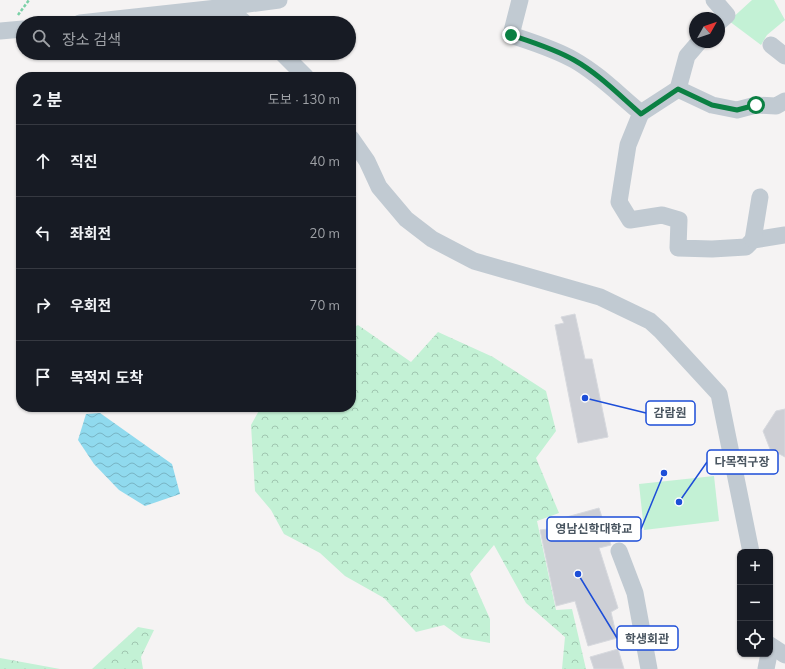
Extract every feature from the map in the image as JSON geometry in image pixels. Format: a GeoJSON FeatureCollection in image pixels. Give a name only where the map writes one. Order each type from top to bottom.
{"type":"FeatureCollection","features":[{"type":"Feature","properties":{"kind":"street"},"geometry":{"type":"LineString","coordinates":[[144,16],[279,0]]}},
{"type":"Feature","properties":{"kind":"street"},"geometry":{"type":"LineString","coordinates":[[520,0],[511,35],[573,59],[601,78],[641,114]]}},
{"type":"Feature","properties":{"kind":"street"},"geometry":{"type":"LineString","coordinates":[[714,0],[724,12]]}},
{"type":"Feature","properties":{"kind":"street"},"geometry":{"type":"LineString","coordinates":[[226,7],[237,16]]}},
{"type":"Feature","properties":{"kind":"street"},"geometry":{"type":"LineString","coordinates":[[0,32],[16,30]]}},
{"type":"Feature","properties":{"kind":"street"},"geometry":{"type":"LineString","coordinates":[[771,45],[785,56]]}},
{"type":"Feature","properties":{"kind":"street"},"geometry":{"type":"LineString","coordinates":[[694,48],[687,56],[678,89],[641,114],[628,145],[619,202],[630,220],[662,216],[679,220],[678,248],[712,249],[746,247],[754,240],[785,236]]}},
{"type":"Feature","properties":{"kind":"street"},"geometry":{"type":"LineString","coordinates":[[289,60],[301,72]]}},
{"type":"Feature","properties":{"kind":"street"},"geometry":{"type":"LineString","coordinates":[[678,89],[712,105],[737,110],[756,105],[776,106],[785,101]]}},
{"type":"Feature","properties":{"kind":"street"},"geometry":{"type":"LineString","coordinates":[[356,145],[367,161],[379,187],[406,219],[432,239],[474,261],[600,297],[650,321],[661,331],[719,394],[750,549]]}},
{"type":"Feature","properties":{"kind":"street"},"geometry":{"type":"LineString","coordinates":[[754,240],[760,197]]}},
{"type":"Feature","properties":{"kind":"street"},"geometry":{"type":"LineString","coordinates":[[619,551],[636,593],[650,669]]}},
{"type":"Feature","properties":{"kind":"street"},"geometry":{"type":"LineString","coordinates":[[773,647],[785,655]]}},
{"type":"Feature","properties":{"kind":"street"},"geometry":{"type":"LineString","coordinates":[[766,669],[768,657]]}},
{"type":"Feature","properties":{"kind":"green space"},"geometry":{"type":"Polygon","coordinates":[[[752,0],[774,0],[785,20],[767,35],[761,45],[729,21],[752,0]]]}},
{"type":"Feature","properties":{"kind":"green space"},"geometry":{"type":"Polygon","coordinates":[[[358,325],[411,362],[438,332],[493,357],[546,391],[556,431],[536,458],[559,513],[537,521],[556,610],[572,609],[586,669],[562,669],[565,637],[526,603],[494,545],[470,574],[490,619],[490,643],[462,638],[444,625],[416,632],[384,598],[345,576],[320,553],[284,534],[271,510],[255,491],[251,425],[258,412],[356,412],[356,326],[358,325]]]}},
{"type":"Feature","properties":{"kind":"green space"},"geometry":{"type":"Polygon","coordinates":[[[714,476],[719,521],[644,530],[639,484],[714,476]]]}},
{"type":"Feature","properties":{"kind":"green space"},"geometry":{"type":"Polygon","coordinates":[[[138,627],[154,630],[141,657],[143,669],[92,669],[138,627]]]}},
{"type":"Feature","properties":{"kind":"green space"},"geometry":{"type":"Polygon","coordinates":[[[0,658],[60,669],[0,669],[0,658]]]}},
{"type":"Feature","properties":{"kind":"water"},"geometry":{"type":"Polygon","coordinates":[[[100,413],[172,464],[180,494],[145,506],[119,490],[94,464],[78,440],[86,414],[100,413]]]}},
{"type":"Feature","properties":{"kind":"building"},"geometry":{"type":"Polygon","coordinates":[[[575,314],[585,359],[592,359],[608,437],[578,443],[555,325],[564,323],[561,317],[575,314]]]}},
{"type":"Feature","properties":{"kind":"building"},"geometry":{"type":"Polygon","coordinates":[[[785,409],[785,457],[770,449],[763,431],[776,411],[785,409]]]}},
{"type":"Feature","properties":{"kind":"building"},"geometry":{"type":"Polygon","coordinates":[[[599,508],[611,545],[599,548],[618,608],[611,612],[617,638],[588,646],[575,601],[556,606],[540,530],[564,527],[563,518],[599,508]]]}},
{"type":"Feature","properties":{"kind":"building"},"geometry":{"type":"Polygon","coordinates":[[[618,649],[624,669],[594,669],[590,657],[618,649]]]}},
{"type":"Feature","properties":{"kind":"place","name":"감람원"},"geometry":{"type":"Point","coordinates":[585,398]}},
{"type":"Feature","properties":{"kind":"place","name":"영남신학대학교"},"geometry":{"type":"Point","coordinates":[664,473]}},
{"type":"Feature","properties":{"kind":"place","name":"다목적구장"},"geometry":{"type":"Point","coordinates":[679,502]}},
{"type":"Feature","properties":{"kind":"place","name":"학생회관"},"geometry":{"type":"Point","coordinates":[578,574]}},
{"type":"Feature","properties":{"kind":"route"},"geometry":{"type":"LineString","coordinates":[[511,35],[573,59],[601,78],[641,114],[678,89],[712,105],[737,110],[756,105]]}}]}
